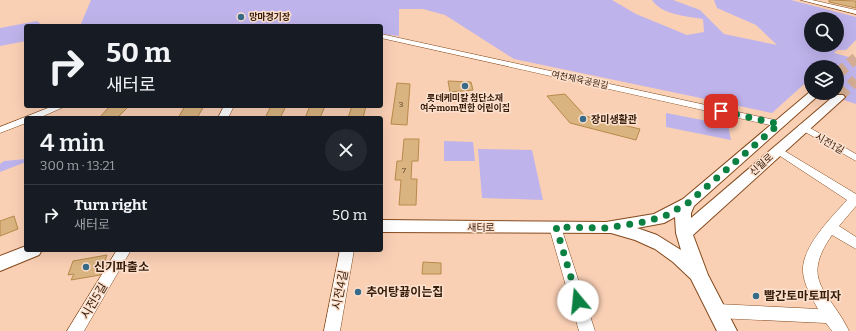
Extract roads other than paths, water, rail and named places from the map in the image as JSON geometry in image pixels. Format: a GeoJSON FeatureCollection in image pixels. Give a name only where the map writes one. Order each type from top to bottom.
{"type":"FeatureCollection","features":[{"type":"Feature","properties":{"kind":"street"},"geometry":{"type":"LineString","coordinates":[[804,0],[829,3],[838,8],[856,11]]}},
{"type":"Feature","properties":{"kind":"street","name":"여천체육공원길"},"geometry":{"type":"LineString","coordinates":[[383,36],[779,124]]}},
{"type":"Feature","properties":{"kind":"street","name":"신월로"},"geometry":{"type":"LineString","coordinates":[[606,228],[658,219],[688,203],[807,100]]}},
{"type":"Feature","properties":{"kind":"street","name":"신월로"},"geometry":{"type":"LineString","coordinates":[[684,233],[835,100]]}},
{"type":"Feature","properties":{"kind":"street"},"geometry":{"type":"LineString","coordinates":[[35,116],[56,108]]}},
{"type":"Feature","properties":{"kind":"street"},"geometry":{"type":"LineString","coordinates":[[0,130],[24,121]]}},
{"type":"Feature","properties":{"kind":"street","name":"시전1길"},"geometry":{"type":"LineString","coordinates":[[803,127],[856,158]]}},
{"type":"Feature","properties":{"kind":"street"},"geometry":{"type":"LineString","coordinates":[[778,150],[855,199],[818,247],[810,266],[818,297],[841,331]]}},
{"type":"Feature","properties":{"kind":"street"},"geometry":{"type":"LineString","coordinates":[[688,203],[683,213],[684,233],[699,276],[727,331]]}},
{"type":"Feature","properties":{"kind":"street","name":"새터로"},"geometry":{"type":"LineString","coordinates":[[383,226],[606,228]]}},
{"type":"Feature","properties":{"kind":"street"},"geometry":{"type":"LineString","coordinates":[[556,227],[587,331]]}},
{"type":"Feature","properties":{"kind":"street"},"geometry":{"type":"LineString","coordinates":[[606,228],[634,233],[660,244],[676,254],[699,276]]}},
{"type":"Feature","properties":{"kind":"street"},"geometry":{"type":"LineString","coordinates":[[832,228],[856,244]]}},
{"type":"Feature","properties":{"kind":"street"},"geometry":{"type":"LineString","coordinates":[[0,264],[28,252]]}},
{"type":"Feature","properties":{"kind":"street","name":"시전5길"},"geometry":{"type":"LineString","coordinates":[[75,331],[123,252]]}},
{"type":"Feature","properties":{"kind":"street","name":"시전4길"},"geometry":{"type":"LineString","coordinates":[[332,331],[347,252]]}},
{"type":"Feature","properties":{"kind":"street"},"geometry":{"type":"LineString","coordinates":[[717,311],[830,316]]}},
{"type":"Feature","properties":{"kind":"tunnel"},"geometry":{"type":"LineString","coordinates":[[844,68],[856,58]]}},
{"type":"Feature","properties":{"kind":"tunnel"},"geometry":{"type":"LineString","coordinates":[[844,92],[856,80]]}},
{"type":"Feature","properties":{"kind":"place","name":"망마경기장"},"geometry":{"type":"Point","coordinates":[241,17]}},
{"type":"Feature","properties":{"kind":"place","name":"롯데케미칼 첨단소재 여수mom편한 어린이집"},"geometry":{"type":"Point","coordinates":[465,86]}},
{"type":"Feature","properties":{"kind":"place","name":"장미생활관"},"geometry":{"type":"Point","coordinates":[583,119]}},
{"type":"Feature","properties":{"kind":"place","name":"신기파출소"},"geometry":{"type":"Point","coordinates":[86,267]}},
{"type":"Feature","properties":{"kind":"place","name":"추어탕끓이는집"},"geometry":{"type":"Point","coordinates":[358,292]}},
{"type":"Feature","properties":{"kind":"place","name":"빨간토마토피자"},"geometry":{"type":"Point","coordinates":[756,296]}}]}
